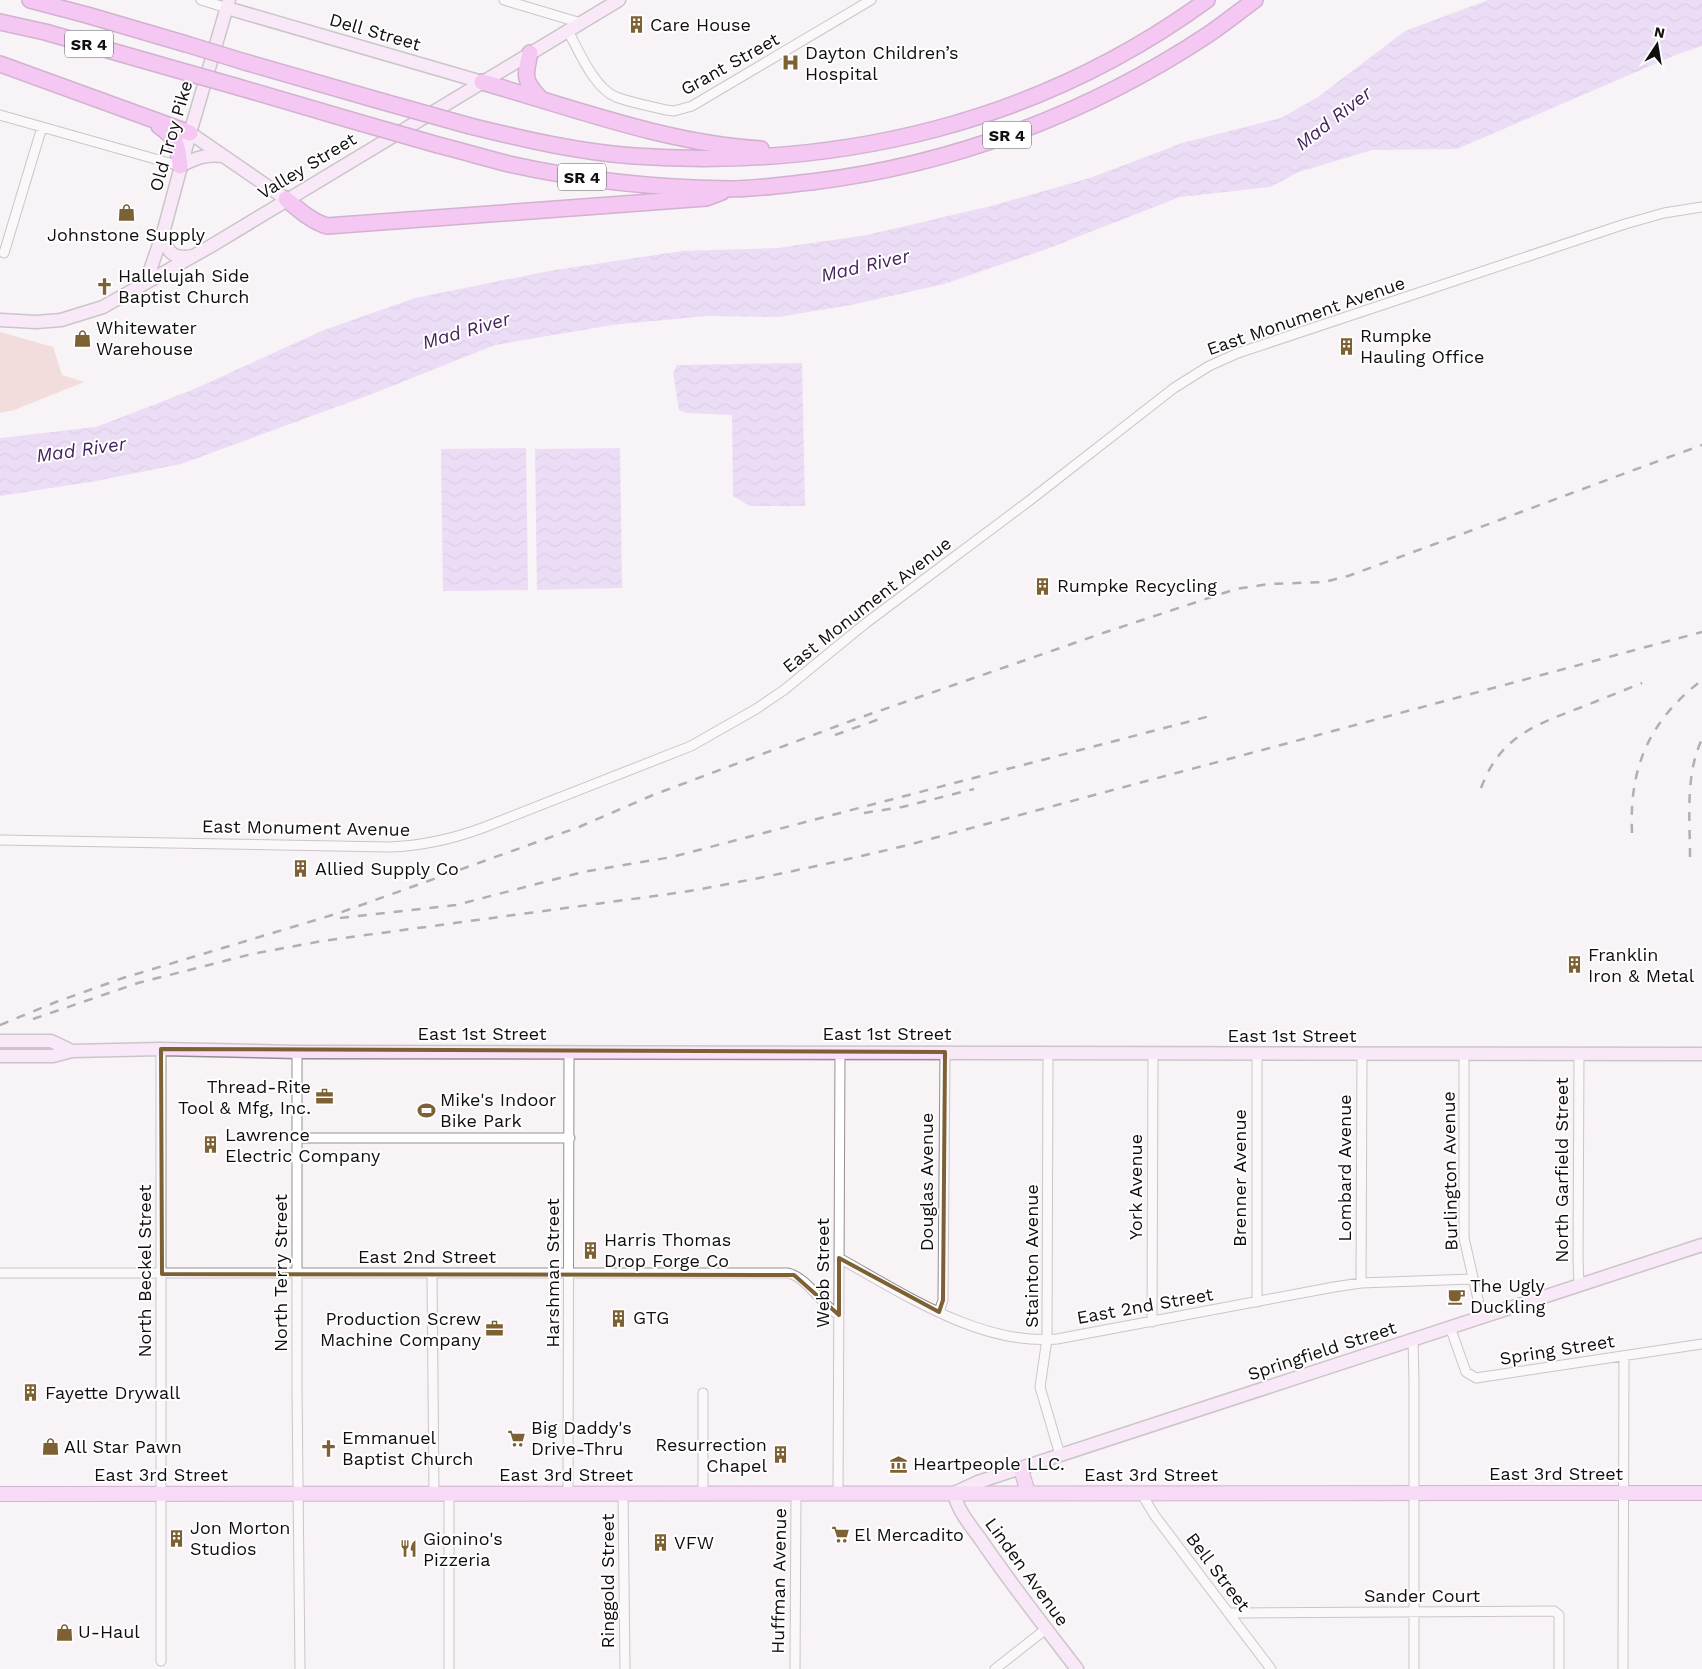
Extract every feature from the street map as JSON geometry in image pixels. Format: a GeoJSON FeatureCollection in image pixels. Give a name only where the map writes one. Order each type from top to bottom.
{"type":"FeatureCollection","features":[{"type":"Feature","properties":{"kind":"highway","name":"SR 4"},"geometry":{"type":"LineString","coordinates":[[30,0],[384,102],[528,140],[632,156],[700,159],[775,157],[839,150],[886,142],[949,126],[997,110],[1075,78],[1137,45],[1206,0]]}},
{"type":"Feature","properties":{"kind":"highway","name":"SR 4"},"geometry":{"type":"LineString","coordinates":[[0,22],[45,32],[509,164],[572,176],[636,184],[730,189],[780,185],[867,173],[977,146],[1024,130],[1089,101],[1156,66],[1210,33],[1255,0]]}},
{"type":"Feature","properties":{"kind":"highway"},"geometry":{"type":"LineString","coordinates":[[530,53],[526,78],[529,87],[540,98]]}},
{"type":"Feature","properties":{"kind":"highway"},"geometry":{"type":"LineString","coordinates":[[0,64],[190,132]]}},
{"type":"Feature","properties":{"kind":"highway"},"geometry":{"type":"LineString","coordinates":[[482,82],[678,138],[725,146],[783,151],[794,155]]}},
{"type":"Feature","properties":{"kind":"highway"},"geometry":{"type":"LineString","coordinates":[[147,118],[175,139],[180,166]]}},
{"type":"Feature","properties":{"kind":"highway"},"geometry":{"type":"LineString","coordinates":[[286,199],[310,218],[327,226],[706,198],[730,189]]}},
{"type":"Feature","properties":{"kind":"main road","name":"Valley Street"},"geometry":{"type":"LineString","coordinates":[[0,320],[36,322],[61,320],[102,307],[193,256],[619,0]]}},
{"type":"Feature","properties":{"kind":"main road","name":"Dell Street"},"geometry":{"type":"LineString","coordinates":[[228,4],[482,82]]}},
{"type":"Feature","properties":{"kind":"main road","name":"Old Troy Pike"},"geometry":{"type":"LineString","coordinates":[[146,282],[163,233],[180,166],[228,4]]}},
{"type":"Feature","properties":{"kind":"main road"},"geometry":{"type":"LineString","coordinates":[[190,132],[286,199]]}},
{"type":"Feature","properties":{"kind":"main road"},"geometry":{"type":"LineString","coordinates":[[180,166],[196,158],[210,155],[224,156]]}},
{"type":"Feature","properties":{"kind":"main road"},"geometry":{"type":"LineString","coordinates":[[163,233],[167,249],[172,254],[193,256]]}},
{"type":"Feature","properties":{"kind":"main road","name":"East 1st Street"},"geometry":{"type":"LineString","coordinates":[[0,1041],[51,1041],[72,1051]]}},
{"type":"Feature","properties":{"kind":"main road","name":"East 1st Street"},"geometry":{"type":"LineString","coordinates":[[0,1056],[53,1056],[72,1051],[161,1049],[297,1052],[1702,1054]]}},
{"type":"Feature","properties":{"kind":"main road","name":"Springfield Street"},"geometry":{"type":"LineString","coordinates":[[954,1493],[978,1482],[1702,1245]]}},
{"type":"Feature","properties":{"kind":"main road"},"geometry":{"type":"LineString","coordinates":[[1021,1469],[1028,1493]]}},
{"type":"Feature","properties":{"kind":"main road","name":"Linden Avenue"},"geometry":{"type":"LineString","coordinates":[[954,1493],[963,1514],[1004,1573],[1076,1669]]}},
{"type":"Feature","properties":{"kind":"main road","name":"East 3rd Street"},"geometry":{"type":"LineString","coordinates":[[0,1494],[1702,1493]]}},
{"type":"Feature","properties":{"kind":"street","name":"Dell Street"},"geometry":{"type":"LineString","coordinates":[[201,0],[228,4]]}},
{"type":"Feature","properties":{"kind":"street"},"geometry":{"type":"LineString","coordinates":[[504,0],[581,23]]}},
{"type":"Feature","properties":{"kind":"street","name":"Grant Street"},"geometry":{"type":"LineString","coordinates":[[568,31],[599,84],[607,91],[616,97],[674,111],[692,106],[725,88],[871,0]]}},
{"type":"Feature","properties":{"kind":"street"},"geometry":{"type":"LineString","coordinates":[[0,114],[180,166]]}},
{"type":"Feature","properties":{"kind":"street"},"geometry":{"type":"LineString","coordinates":[[4,253],[42,127]]}},
{"type":"Feature","properties":{"kind":"street","name":"East Monument Avenue"},"geometry":{"type":"LineString","coordinates":[[0,840],[388,847],[428,844],[459,837],[691,746],[756,709],[784,690],[866,623],[1029,501],[1174,388],[1215,363],[1238,353],[1625,224],[1664,213],[1702,206]]}},
{"type":"Feature","properties":{"kind":"street","name":"North Beckel Street"},"geometry":{"type":"LineString","coordinates":[[161,1049],[161,1661]]}},
{"type":"Feature","properties":{"kind":"street","name":"North Terry Street"},"geometry":{"type":"LineString","coordinates":[[297,1052],[300,1669]]}},
{"type":"Feature","properties":{"kind":"street","name":"Harshman Street"},"geometry":{"type":"LineString","coordinates":[[568,1494],[569,1052]]}},
{"type":"Feature","properties":{"kind":"street","name":"Webb Street"},"geometry":{"type":"LineString","coordinates":[[838,1493],[840,1052]]}},
{"type":"Feature","properties":{"kind":"street","name":"Douglas Avenue"},"geometry":{"type":"LineString","coordinates":[[939,1312],[943,1300],[945,1052]]}},
{"type":"Feature","properties":{"kind":"street","name":"Stainton Avenue"},"geometry":{"type":"LineString","coordinates":[[1048,1053],[1047,1340],[1040,1387],[1060,1455]]}},
{"type":"Feature","properties":{"kind":"street","name":"York Avenue"},"geometry":{"type":"LineString","coordinates":[[1152,1053],[1152,1322]]}},
{"type":"Feature","properties":{"kind":"street","name":"Brenner Avenue"},"geometry":{"type":"LineString","coordinates":[[1256,1053],[1257,1302]]}},
{"type":"Feature","properties":{"kind":"street","name":"Lombard Avenue"},"geometry":{"type":"LineString","coordinates":[[1361,1283],[1362,1053]]}},
{"type":"Feature","properties":{"kind":"street","name":"Burlington Avenue"},"geometry":{"type":"LineString","coordinates":[[1464,1054],[1465,1245],[1482,1317]]}},
{"type":"Feature","properties":{"kind":"street","name":"North Garfield Street"},"geometry":{"type":"LineString","coordinates":[[1579,1054],[1579,1285]]}},
{"type":"Feature","properties":{"kind":"street"},"geometry":{"type":"LineString","coordinates":[[297,1138],[570,1138]]}},
{"type":"Feature","properties":{"kind":"street","name":"East 2nd Street"},"geometry":{"type":"LineString","coordinates":[[839,1258],[908,1297],[960,1322],[982,1330],[1038,1340],[1152,1322],[1361,1283],[1472,1279]]}},
{"type":"Feature","properties":{"kind":"street","name":"East 2nd Street"},"geometry":{"type":"LineString","coordinates":[[0,1273],[788,1274],[800,1278],[824,1304],[839,1314]]}},
{"type":"Feature","properties":{"kind":"street"},"geometry":{"type":"LineString","coordinates":[[432,1274],[434,1494]]}},
{"type":"Feature","properties":{"kind":"street","name":"Spring Street"},"geometry":{"type":"LineString","coordinates":[[1450,1328],[1466,1372],[1476,1378],[1702,1344]]}},
{"type":"Feature","properties":{"kind":"street"},"geometry":{"type":"LineString","coordinates":[[1413,1340],[1414,1669]]}},
{"type":"Feature","properties":{"kind":"street"},"geometry":{"type":"LineString","coordinates":[[1623,1669],[1624,1357]]}},
{"type":"Feature","properties":{"kind":"street"},"geometry":{"type":"LineString","coordinates":[[703,1393],[703,1494]]}},
{"type":"Feature","properties":{"kind":"street","name":"Bell Street"},"geometry":{"type":"LineString","coordinates":[[1141,1493],[1155,1516],[1271,1669]]}},
{"type":"Feature","properties":{"kind":"street"},"geometry":{"type":"LineString","coordinates":[[449,1494],[449,1669]]}},
{"type":"Feature","properties":{"kind":"street","name":"Ringgold Street"},"geometry":{"type":"LineString","coordinates":[[623,1494],[624,1669]]}},
{"type":"Feature","properties":{"kind":"street","name":"Huffman Avenue"},"geometry":{"type":"LineString","coordinates":[[795,1669],[796,1494]]}},
{"type":"Feature","properties":{"kind":"street","name":"Sander Court"},"geometry":{"type":"LineString","coordinates":[[1229,1613],[1558,1612],[1560,1615],[1560,1669]]}},
{"type":"Feature","properties":{"kind":"street"},"geometry":{"type":"LineString","coordinates":[[995,1669],[1046,1629]]}},
{"type":"Feature","properties":{"kind":"highlighted area"},"geometry":{"type":"Polygon","coordinates":[[[161,1049],[945,1052],[943,1300],[939,1312],[839,1258],[839,1315],[794,1275],[162,1274],[161,1049]]]}},
{"type":"Feature","properties":{"kind":"shaded area"},"geometry":{"type":"Polygon","coordinates":[[[0,332],[53,347],[62,375],[84,382],[14,410],[0,413],[0,332]]]}},
{"type":"Feature","properties":{"kind":"water","name":"Mad River"},"geometry":{"type":"Polygon","coordinates":[[[1488,0],[1702,0],[1702,46],[1678,54],[1457,149],[1372,150],[1299,172],[1270,187],[1180,197],[1044,250],[944,284],[851,305],[778,317],[706,316],[612,325],[495,345],[377,392],[181,464],[96,481],[0,496],[0,438],[96,427],[192,390],[324,330],[415,298],[549,271],[682,251],[778,248],[867,235],[991,206],[1090,178],[1182,143],[1281,118],[1318,97],[1405,31],[1488,0]]]}},
{"type":"Feature","properties":{"kind":"water"},"geometry":{"type":"Polygon","coordinates":[[[802,363],[805,506],[750,506],[733,496],[732,415],[687,413],[679,410],[673,373],[677,365],[802,363]]]}},
{"type":"Feature","properties":{"kind":"water"},"geometry":{"type":"Polygon","coordinates":[[[526,448],[528,590],[443,591],[441,449],[526,448]]]}},
{"type":"Feature","properties":{"kind":"water"},"geometry":{"type":"Polygon","coordinates":[[[620,448],[622,588],[537,590],[535,449],[620,448]]]}},
{"type":"Feature","properties":{"kind":"railway"},"geometry":{"type":"LineString","coordinates":[[0,1025],[123,978],[339,913],[579,827],[653,795],[856,719],[1106,632],[1236,589],[1269,584],[1324,582],[1348,576],[1702,445]]}},
{"type":"Feature","properties":{"kind":"railway"},"geometry":{"type":"LineString","coordinates":[[33,1019],[138,983],[252,954],[322,941],[684,892],[880,852],[1702,632]]}},
{"type":"Feature","properties":{"kind":"railway"},"geometry":{"type":"LineString","coordinates":[[1632,833],[1634,787],[1646,747],[1668,712],[1702,680]]}},
{"type":"Feature","properties":{"kind":"railway"},"geometry":{"type":"LineString","coordinates":[[1481,788],[1498,756],[1521,735],[1549,720],[1642,683]]}},
{"type":"Feature","properties":{"kind":"railway"},"geometry":{"type":"LineString","coordinates":[[340,918],[456,905],[583,872],[672,857],[1210,716]]}},
{"type":"Feature","properties":{"kind":"railway"},"geometry":{"type":"LineString","coordinates":[[835,735],[885,717]]}},
{"type":"Feature","properties":{"kind":"railway"},"geometry":{"type":"LineString","coordinates":[[1690,857],[1689,812],[1691,782],[1693,767],[1702,739]]}},
{"type":"Feature","properties":{"kind":"railway"},"geometry":{"type":"LineString","coordinates":[[864,813],[902,807],[974,789]]}},
{"type":"Feature","properties":{"kind":"place","name":"Care House"},"geometry":{"type":"Point","coordinates":[636,25]}},
{"type":"Feature","properties":{"kind":"place","name":"Dayton Children’s Hospital"},"geometry":{"type":"Point","coordinates":[791,63]}},
{"type":"Feature","properties":{"kind":"place","name":"Johnstone Supply"},"geometry":{"type":"Point","coordinates":[126,212]}},
{"type":"Feature","properties":{"kind":"place","name":"Hallelujah Side Baptist Church"},"geometry":{"type":"Point","coordinates":[104,286]}},
{"type":"Feature","properties":{"kind":"place","name":"Whitewater Warehouse"},"geometry":{"type":"Point","coordinates":[82,338]}},
{"type":"Feature","properties":{"kind":"place","name":"Rumpke Hauling Office"},"geometry":{"type":"Point","coordinates":[1346,346]}},
{"type":"Feature","properties":{"kind":"place","name":"Rumpke Recycling"},"geometry":{"type":"Point","coordinates":[1043,586]}},
{"type":"Feature","properties":{"kind":"place","name":"Allied Supply Co"},"geometry":{"type":"Point","coordinates":[301,869]}},
{"type":"Feature","properties":{"kind":"place","name":"Franklin Iron & Metal"},"geometry":{"type":"Point","coordinates":[1574,965]}},
{"type":"Feature","properties":{"kind":"place","name":"Thread-Rite Tool & Mfg, Inc."},"geometry":{"type":"Point","coordinates":[325,1097]}},
{"type":"Feature","properties":{"kind":"place","name":"Mike's Indoor Bike Park"},"geometry":{"type":"Point","coordinates":[426,1110]}},
{"type":"Feature","properties":{"kind":"place","name":"Lawrence Electric Company"},"geometry":{"type":"Point","coordinates":[211,1145]}},
{"type":"Feature","properties":{"kind":"place","name":"Harris Thomas Drop Forge Co"},"geometry":{"type":"Point","coordinates":[590,1250]}},
{"type":"Feature","properties":{"kind":"place","name":"The Ugly Duckling"},"geometry":{"type":"Point","coordinates":[1456,1296]}},
{"type":"Feature","properties":{"kind":"place","name":"GTG"},"geometry":{"type":"Point","coordinates":[619,1318]}},
{"type":"Feature","properties":{"kind":"place","name":"Production Screw Machine Company"},"geometry":{"type":"Point","coordinates":[495,1329]}},
{"type":"Feature","properties":{"kind":"place","name":"Fayette Drywall"},"geometry":{"type":"Point","coordinates":[31,1393]}},
{"type":"Feature","properties":{"kind":"place","name":"Big Daddy's Drive-Thru"},"geometry":{"type":"Point","coordinates":[517,1438]}},
{"type":"Feature","properties":{"kind":"place","name":"All Star Pawn"},"geometry":{"type":"Point","coordinates":[50,1447]}},
{"type":"Feature","properties":{"kind":"place","name":"Emmanuel Baptist Church"},"geometry":{"type":"Point","coordinates":[328,1448]}},
{"type":"Feature","properties":{"kind":"place","name":"Resurrection Chapel"},"geometry":{"type":"Point","coordinates":[781,1455]}},
{"type":"Feature","properties":{"kind":"place","name":"Heartpeople LLC."},"geometry":{"type":"Point","coordinates":[899,1464]}},
{"type":"Feature","properties":{"kind":"place","name":"El Mercadito"},"geometry":{"type":"Point","coordinates":[840,1535]}},
{"type":"Feature","properties":{"kind":"place","name":"Jon Morton Studios"},"geometry":{"type":"Point","coordinates":[176,1538]}},
{"type":"Feature","properties":{"kind":"place","name":"VFW"},"geometry":{"type":"Point","coordinates":[660,1543]}},
{"type":"Feature","properties":{"kind":"place","name":"Gionino's Pizzeria"},"geometry":{"type":"Point","coordinates":[409,1549]}},
{"type":"Feature","properties":{"kind":"place","name":"U-Haul"},"geometry":{"type":"Point","coordinates":[64,1632]}}]}
